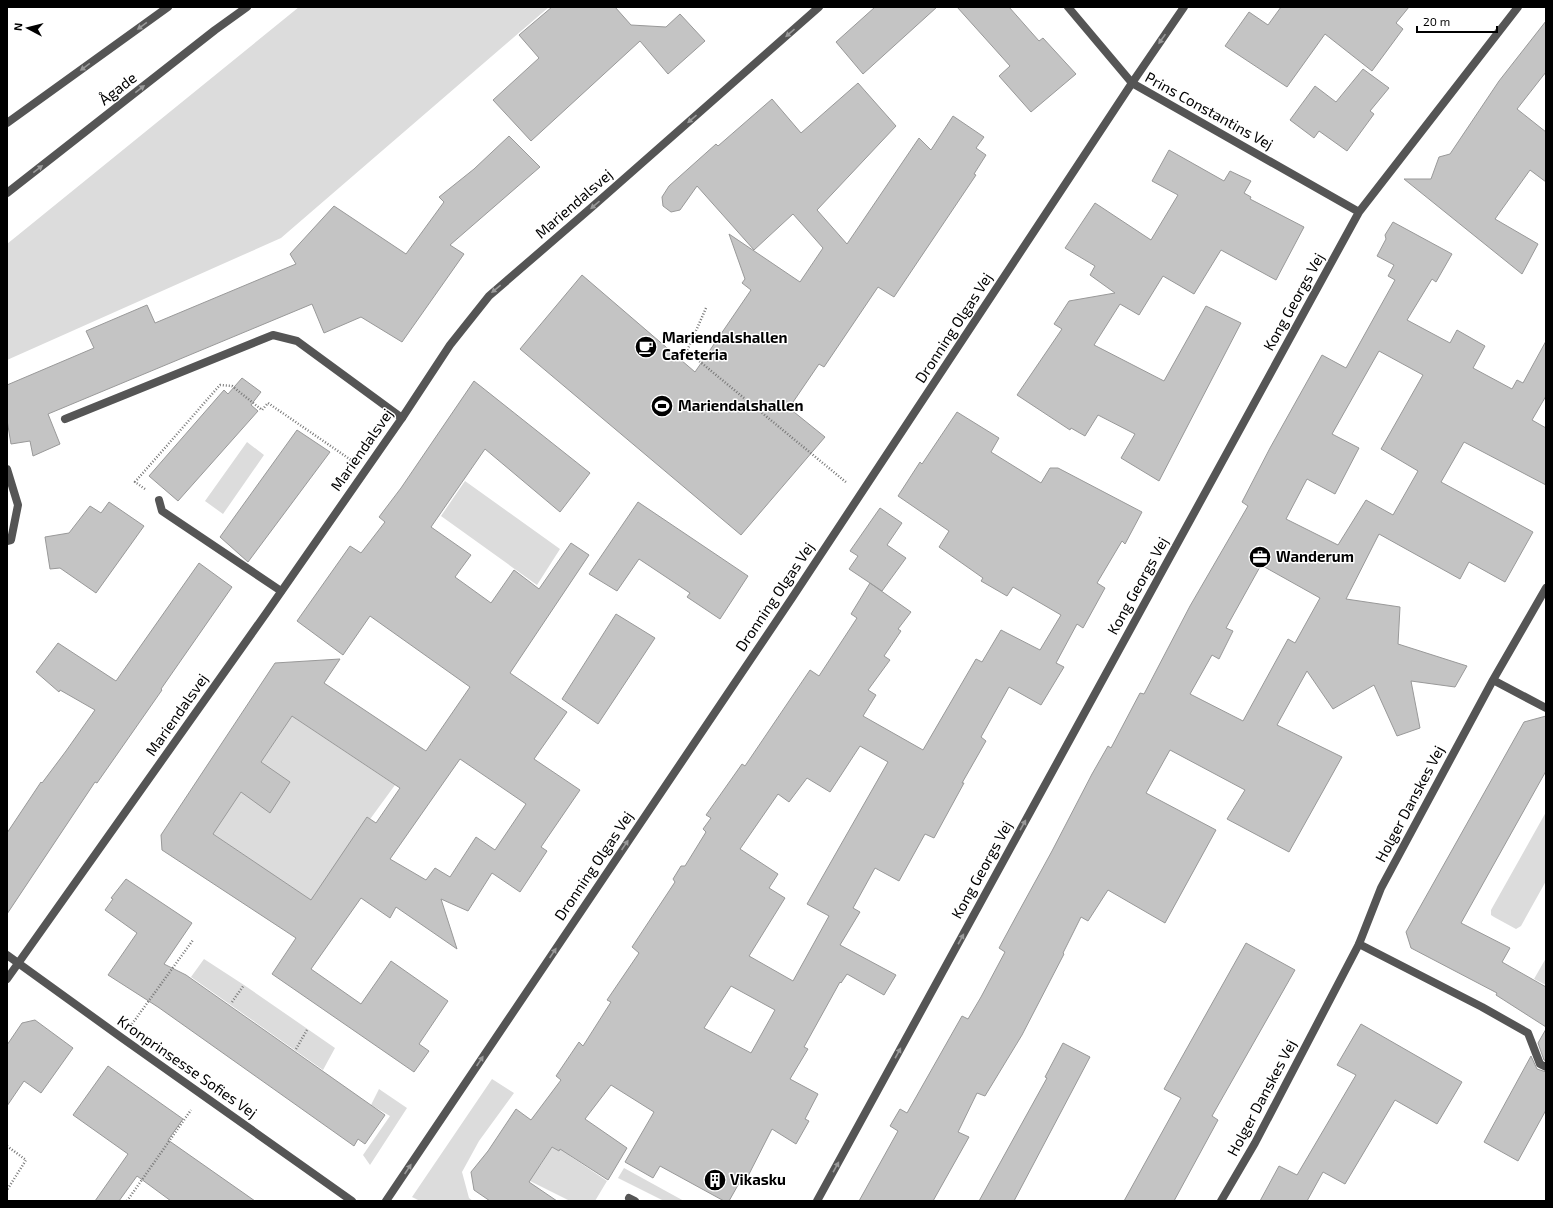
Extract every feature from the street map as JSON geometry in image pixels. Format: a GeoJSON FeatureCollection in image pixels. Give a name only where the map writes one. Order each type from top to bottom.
{"type":"FeatureCollection","features":[{"type":"Feature","properties":{"kind":"street"},"geometry":{"type":"LineString","coordinates":[[7,123],[168,7]]}},
{"type":"Feature","properties":{"kind":"street","name":"Ågade"},"geometry":{"type":"LineString","coordinates":[[7,193],[215,30],[247,7]]}},
{"type":"Feature","properties":{"kind":"street","name":"Mariendalsvej"},"geometry":{"type":"LineString","coordinates":[[7,979],[258,625],[402,418],[450,345],[488,296],[598,202],[819,7]]}},
{"type":"Feature","properties":{"kind":"street","name":"Prins Constantins Vej"},"geometry":{"type":"LineString","coordinates":[[1068,7],[1132,83],[1359,212]]}},
{"type":"Feature","properties":{"kind":"street","name":"Dronning Olgas Vej"},"geometry":{"type":"LineString","coordinates":[[386,1201],[861,495],[1132,83],[1184,7]]}},
{"type":"Feature","properties":{"kind":"street","name":"Kong Georgs Vej"},"geometry":{"type":"LineString","coordinates":[[817,1201],[1359,212],[1518,7]]}},
{"type":"Feature","properties":{"kind":"street"},"geometry":{"type":"LineString","coordinates":[[65,419],[273,335],[297,341],[402,418]]}},
{"type":"Feature","properties":{"kind":"street"},"geometry":{"type":"LineString","coordinates":[[7,469],[18,505],[11,540],[7,541]]}},
{"type":"Feature","properties":{"kind":"street"},"geometry":{"type":"LineString","coordinates":[[159,500],[162,511],[281,591]]}},
{"type":"Feature","properties":{"kind":"street","name":"Holger Danskes Vej"},"geometry":{"type":"LineString","coordinates":[[1221,1201],[1255,1144],[1359,944],[1381,888],[1493,680],[1546,588]]}},
{"type":"Feature","properties":{"kind":"street"},"geometry":{"type":"LineString","coordinates":[[1493,680],[1546,708]]}},
{"type":"Feature","properties":{"kind":"street"},"geometry":{"type":"LineString","coordinates":[[1359,944],[1528,1032],[1540,1064],[1546,1067]]}},
{"type":"Feature","properties":{"kind":"street","name":"Kronprinsesse Sofies Vej"},"geometry":{"type":"LineString","coordinates":[[7,954],[122,1038],[352,1201]]}},
{"type":"Feature","properties":{"kind":"path"},"geometry":{"type":"LineString","coordinates":[[706,308],[687,351],[861,495]]}},
{"type":"Feature","properties":{"kind":"path"},"geometry":{"type":"LineString","coordinates":[[159,500],[136,482],[220,385],[232,386],[262,410],[268,403],[366,470]]}},
{"type":"Feature","properties":{"kind":"path"},"geometry":{"type":"LineString","coordinates":[[122,1038],[193,940]]}},
{"type":"Feature","properties":{"kind":"path"},"geometry":{"type":"LineString","coordinates":[[232,1002],[244,985]]}},
{"type":"Feature","properties":{"kind":"path"},"geometry":{"type":"LineString","coordinates":[[296,1050],[307,1030]]}},
{"type":"Feature","properties":{"kind":"path"},"geometry":{"type":"LineString","coordinates":[[127,1201],[202,1095]]}},
{"type":"Feature","properties":{"kind":"path"},"geometry":{"type":"LineString","coordinates":[[7,1146],[26,1160],[7,1190]]}},
{"type":"Feature","properties":{"kind":"shaded area"},"geometry":{"type":"Polygon","coordinates":[[[299,7],[549,7],[281,238],[7,360],[7,244],[299,7]]]}},
{"type":"Feature","properties":{"kind":"shaded area"},"geometry":{"type":"Polygon","coordinates":[[[247,442],[264,455],[223,514],[205,501],[247,442]]]}},
{"type":"Feature","properties":{"kind":"shaded area"},"geometry":{"type":"Polygon","coordinates":[[[465,481],[560,549],[537,585],[441,516],[465,481]]]}},
{"type":"Feature","properties":{"kind":"shaded area"},"geometry":{"type":"Polygon","coordinates":[[[292,716],[395,785],[311,900],[213,834],[292,716]]]}},
{"type":"Feature","properties":{"kind":"shaded area"},"geometry":{"type":"Polygon","coordinates":[[[1546,812],[1546,881],[1521,926],[1516,929],[1491,915],[1491,910],[1546,812]]]}},
{"type":"Feature","properties":{"kind":"shaded area"},"geometry":{"type":"Polygon","coordinates":[[[1546,958],[1546,985],[1534,979],[1546,958]]]}},
{"type":"Feature","properties":{"kind":"shaded area"},"geometry":{"type":"Polygon","coordinates":[[[204,959],[335,1048],[323,1070],[191,977],[204,959]]]}},
{"type":"Feature","properties":{"kind":"shaded area"},"geometry":{"type":"Polygon","coordinates":[[[492,1079],[514,1093],[479,1141],[462,1172],[469,1198],[473,1201],[420,1201],[412,1197],[492,1079]]]}},
{"type":"Feature","properties":{"kind":"shaded area"},"geometry":{"type":"Polygon","coordinates":[[[379,1089],[407,1108],[370,1165],[363,1155],[390,1116],[371,1105],[379,1089]]]}},
{"type":"Feature","properties":{"kind":"shaded area"},"geometry":{"type":"Polygon","coordinates":[[[582,1137],[570,1156],[607,1181],[595,1201],[570,1201],[520,1176],[531,1161],[540,1166],[552,1147],[559,1151],[564,1142],[582,1137]]]}},
{"type":"Feature","properties":{"kind":"shaded area"},"geometry":{"type":"Polygon","coordinates":[[[624,1168],[684,1201],[664,1201],[618,1178],[624,1168]]]}},
{"type":"Feature","properties":{"kind":"building"},"geometry":{"type":"Polygon","coordinates":[[[552,7],[615,7],[631,25],[666,27],[680,14],[705,41],[668,74],[640,41],[531,141],[493,100],[539,58],[519,35],[552,7]]]}},
{"type":"Feature","properties":{"kind":"building"},"geometry":{"type":"Polygon","coordinates":[[[875,7],[937,7],[863,74],[836,42],[875,7]]]}},
{"type":"Feature","properties":{"kind":"building"},"geometry":{"type":"Polygon","coordinates":[[[957,7],[1009,7],[1039,41],[1043,38],[1076,74],[1031,112],[999,76],[1010,66],[957,7]]]}},
{"type":"Feature","properties":{"kind":"building"},"geometry":{"type":"Polygon","coordinates":[[[1281,7],[1409,7],[1396,23],[1403,29],[1372,71],[1325,34],[1287,87],[1225,46],[1249,12],[1268,25],[1281,7]]]}},
{"type":"Feature","properties":{"kind":"building"},"geometry":{"type":"Polygon","coordinates":[[[1546,21],[1546,72],[1517,109],[1546,132],[1546,182],[1530,170],[1495,219],[1538,244],[1522,274],[1404,179],[1431,179],[1439,157],[1450,154],[1499,81],[1546,21]]]}},
{"type":"Feature","properties":{"kind":"building"},"geometry":{"type":"Polygon","coordinates":[[[1363,69],[1389,88],[1370,111],[1374,114],[1347,151],[1319,131],[1314,138],[1290,120],[1315,86],[1336,102],[1363,69]]]}},
{"type":"Feature","properties":{"kind":"building"},"geometry":{"type":"Polygon","coordinates":[[[858,83],[896,126],[817,210],[847,244],[919,138],[931,150],[953,116],[984,137],[976,148],[986,155],[974,174],[976,175],[894,297],[878,287],[824,367],[819,364],[789,408],[825,437],[741,535],[520,349],[582,275],[695,372],[751,290],[742,283],[745,279],[729,234],[800,282],[823,248],[793,214],[754,250],[697,186],[680,210],[671,212],[663,206],[662,197],[669,186],[716,144],[718,146],[772,99],[801,133],[858,83]]]}},
{"type":"Feature","properties":{"kind":"building"},"geometry":{"type":"Polygon","coordinates":[[[509,136],[540,167],[450,245],[464,254],[402,342],[361,317],[324,333],[312,304],[48,414],[60,444],[33,456],[30,441],[11,444],[7,420],[7,385],[94,348],[86,331],[147,305],[155,323],[296,264],[290,254],[334,206],[406,254],[444,202],[439,197],[474,169],[509,136]]]}},
{"type":"Feature","properties":{"kind":"building"},"geometry":{"type":"Polygon","coordinates":[[[1169,150],[1224,181],[1230,171],[1251,181],[1244,193],[1251,197],[1250,199],[1304,227],[1276,280],[1221,250],[1194,294],[1163,276],[1139,315],[1120,304],[1094,345],[1164,381],[1206,306],[1241,323],[1159,481],[1121,458],[1135,434],[1098,415],[1085,436],[1071,428],[1070,430],[1017,395],[1062,329],[1054,324],[1069,301],[1115,293],[1090,275],[1095,266],[1065,248],[1095,203],[1151,240],[1178,195],[1152,181],[1169,150]]]}},
{"type":"Feature","properties":{"kind":"building"},"geometry":{"type":"Polygon","coordinates":[[[1393,222],[1452,254],[1436,282],[1432,279],[1407,320],[1450,343],[1457,330],[1485,346],[1473,368],[1512,389],[1517,380],[1523,383],[1546,341],[1546,396],[1532,420],[1546,428],[1546,485],[1464,442],[1441,482],[1533,532],[1505,582],[1469,562],[1460,579],[1379,534],[1346,599],[1400,607],[1398,644],[1467,666],[1455,687],[1411,681],[1420,728],[1397,736],[1374,685],[1333,709],[1307,671],[1277,725],[1342,757],[1289,852],[1227,819],[1245,790],[1170,750],[1146,793],[1216,830],[1165,923],[1108,890],[1088,921],[1081,917],[1063,953],[1064,954],[1022,1035],[985,1096],[977,1093],[958,1132],[969,1137],[933,1201],[859,1201],[898,1131],[890,1126],[900,1109],[907,1113],[962,1016],[968,1019],[981,997],[1005,952],[999,948],[1092,774],[1108,746],[1111,748],[1140,693],[1144,694],[1190,606],[1248,506],[1242,502],[1270,448],[1322,355],[1346,368],[1395,280],[1388,276],[1394,265],[1377,256],[1386,239],[1385,235],[1393,222]],[[1379,351],[1332,434],[1359,448],[1335,494],[1307,479],[1286,519],[1338,545],[1366,500],[1393,515],[1418,471],[1381,449],[1423,375],[1379,351]],[[1261,565],[1226,628],[1233,631],[1219,659],[1212,655],[1190,694],[1243,721],[1288,639],[1295,643],[1320,598],[1261,565]]]}},
{"type":"Feature","properties":{"kind":"building"},"geometry":{"type":"Polygon","coordinates":[[[242,378],[261,392],[251,405],[258,411],[178,501],[149,476],[224,390],[228,394],[242,378]]]}},
{"type":"Feature","properties":{"kind":"building"},"geometry":{"type":"Polygon","coordinates":[[[474,381],[590,473],[560,512],[485,449],[431,527],[471,555],[455,577],[491,603],[514,570],[539,589],[571,543],[589,555],[510,673],[567,712],[534,759],[580,790],[541,847],[547,851],[520,892],[492,873],[468,911],[441,899],[457,949],[396,907],[390,918],[361,898],[311,969],[361,1004],[391,961],[448,1001],[419,1044],[429,1051],[414,1072],[272,974],[296,938],[162,850],[161,835],[275,663],[340,659],[324,683],[426,751],[470,687],[370,616],[343,655],[297,621],[350,546],[361,553],[385,522],[379,517],[401,488],[474,381]],[[292,716],[261,762],[290,782],[270,813],[241,792],[213,834],[311,900],[367,817],[376,823],[400,788],[292,716]],[[460,759],[390,859],[426,880],[435,868],[450,877],[476,837],[495,850],[526,804],[460,759]]]}},
{"type":"Feature","properties":{"kind":"building"},"geometry":{"type":"Polygon","coordinates":[[[957,412],[999,438],[991,452],[1041,483],[1050,468],[1058,468],[1142,512],[1125,544],[1122,541],[1097,583],[1105,588],[1083,628],[1077,624],[1056,663],[1064,667],[1041,705],[1009,687],[981,737],[986,741],[962,783],[964,783],[934,838],[925,834],[899,881],[875,868],[853,908],[860,912],[840,945],[896,975],[884,995],[847,974],[841,983],[840,982],[804,1047],[808,1049],[790,1079],[818,1094],[805,1119],[809,1121],[796,1144],[772,1129],[746,1180],[742,1178],[729,1201],[724,1201],[660,1166],[653,1178],[625,1162],[654,1112],[611,1085],[585,1119],[627,1148],[608,1180],[560,1149],[559,1151],[552,1147],[529,1182],[557,1201],[490,1201],[474,1190],[471,1172],[488,1151],[516,1109],[531,1120],[561,1080],[556,1076],[579,1042],[583,1046],[611,1002],[607,1000],[639,953],[632,947],[675,882],[673,879],[681,866],[685,866],[706,832],[703,829],[711,818],[706,815],[742,764],[745,766],[810,670],[819,676],[857,618],[851,614],[870,583],[911,612],[898,629],[901,631],[884,656],[890,660],[868,690],[876,695],[863,716],[923,750],[976,659],[982,662],[1001,630],[1040,650],[1061,615],[1013,587],[1007,596],[981,581],[983,578],[939,547],[949,531],[898,496],[920,462],[922,464],[957,412]],[[860,746],[830,792],[807,778],[789,802],[778,794],[740,849],[778,874],[769,888],[785,898],[749,956],[793,981],[829,916],[807,904],[888,762],[860,746]],[[731,986],[704,1028],[751,1053],[775,1010],[731,986]]]}},
{"type":"Feature","properties":{"kind":"building"},"geometry":{"type":"Polygon","coordinates":[[[297,430],[330,452],[248,562],[220,537],[297,430]]]}},
{"type":"Feature","properties":{"kind":"building"},"geometry":{"type":"Polygon","coordinates":[[[109,502],[144,526],[96,593],[60,568],[50,569],[45,537],[69,533],[90,506],[101,513],[109,502]]]}},
{"type":"Feature","properties":{"kind":"building"},"geometry":{"type":"Polygon","coordinates":[[[638,502],[748,576],[720,619],[687,597],[690,593],[639,559],[617,591],[589,574],[638,502]]]}},
{"type":"Feature","properties":{"kind":"building"},"geometry":{"type":"Polygon","coordinates":[[[880,508],[902,523],[887,545],[906,558],[882,591],[849,569],[858,556],[850,551],[880,508]]]}},
{"type":"Feature","properties":{"kind":"building"},"geometry":{"type":"Polygon","coordinates":[[[199,563],[232,587],[97,783],[95,782],[7,914],[7,833],[41,782],[42,783],[95,710],[60,690],[59,692],[36,672],[58,643],[116,681],[199,563]]]}},
{"type":"Feature","properties":{"kind":"building"},"geometry":{"type":"Polygon","coordinates":[[[616,614],[655,638],[598,724],[562,699],[616,614]]]}},
{"type":"Feature","properties":{"kind":"building"},"geometry":{"type":"Polygon","coordinates":[[[1546,716],[1546,771],[1461,923],[1510,948],[1502,962],[1546,987],[1546,1027],[1496,995],[1497,993],[1411,948],[1406,932],[1524,722],[1546,716]]]}},
{"type":"Feature","properties":{"kind":"building"},"geometry":{"type":"Polygon","coordinates":[[[126,879],[192,923],[164,964],[186,975],[385,1115],[365,1144],[358,1139],[354,1146],[158,1007],[108,975],[137,933],[105,910],[113,899],[111,898],[126,879]]]}},
{"type":"Feature","properties":{"kind":"building"},"geometry":{"type":"Polygon","coordinates":[[[1246,943],[1295,970],[1212,1116],[1218,1120],[1174,1201],[1124,1201],[1181,1098],[1164,1089],[1246,943]]]}},
{"type":"Feature","properties":{"kind":"building"},"geometry":{"type":"Polygon","coordinates":[[[35,1020],[73,1048],[41,1093],[24,1081],[7,1106],[7,1045],[22,1023],[35,1020]]]}},
{"type":"Feature","properties":{"kind":"building"},"geometry":{"type":"Polygon","coordinates":[[[1361,1024],[1462,1082],[1437,1124],[1395,1100],[1345,1184],[1323,1172],[1307,1201],[1260,1201],[1279,1166],[1297,1175],[1356,1075],[1337,1065],[1361,1024]]]}},
{"type":"Feature","properties":{"kind":"building"},"geometry":{"type":"Polygon","coordinates":[[[1546,1029],[1546,1061],[1544,1060],[1538,1043],[1546,1029]]]}},
{"type":"Feature","properties":{"kind":"building"},"geometry":{"type":"Polygon","coordinates":[[[1063,1043],[1090,1057],[1014,1201],[979,1201],[1047,1078],[1045,1077],[1063,1043]]]}},
{"type":"Feature","properties":{"kind":"building"},"geometry":{"type":"Polygon","coordinates":[[[1531,1056],[1537,1069],[1546,1072],[1546,1110],[1518,1161],[1484,1142],[1531,1056]]]}},
{"type":"Feature","properties":{"kind":"building"},"geometry":{"type":"Polygon","coordinates":[[[108,1066],[183,1119],[168,1140],[255,1201],[171,1201],[137,1176],[119,1201],[95,1201],[128,1154],[73,1115],[108,1066]]]}},
{"type":"Feature","properties":{"kind":"place","name":"Mariendalshallen Cafeteria"},"geometry":{"type":"Point","coordinates":[646,347]}},
{"type":"Feature","properties":{"kind":"place","name":"Mariendalshallen"},"geometry":{"type":"Point","coordinates":[662,406]}},
{"type":"Feature","properties":{"kind":"place","name":"Wanderum"},"geometry":{"type":"Point","coordinates":[1260,557]}},
{"type":"Feature","properties":{"kind":"place","name":"Vikasku"},"geometry":{"type":"Point","coordinates":[715,1180]}}]}
